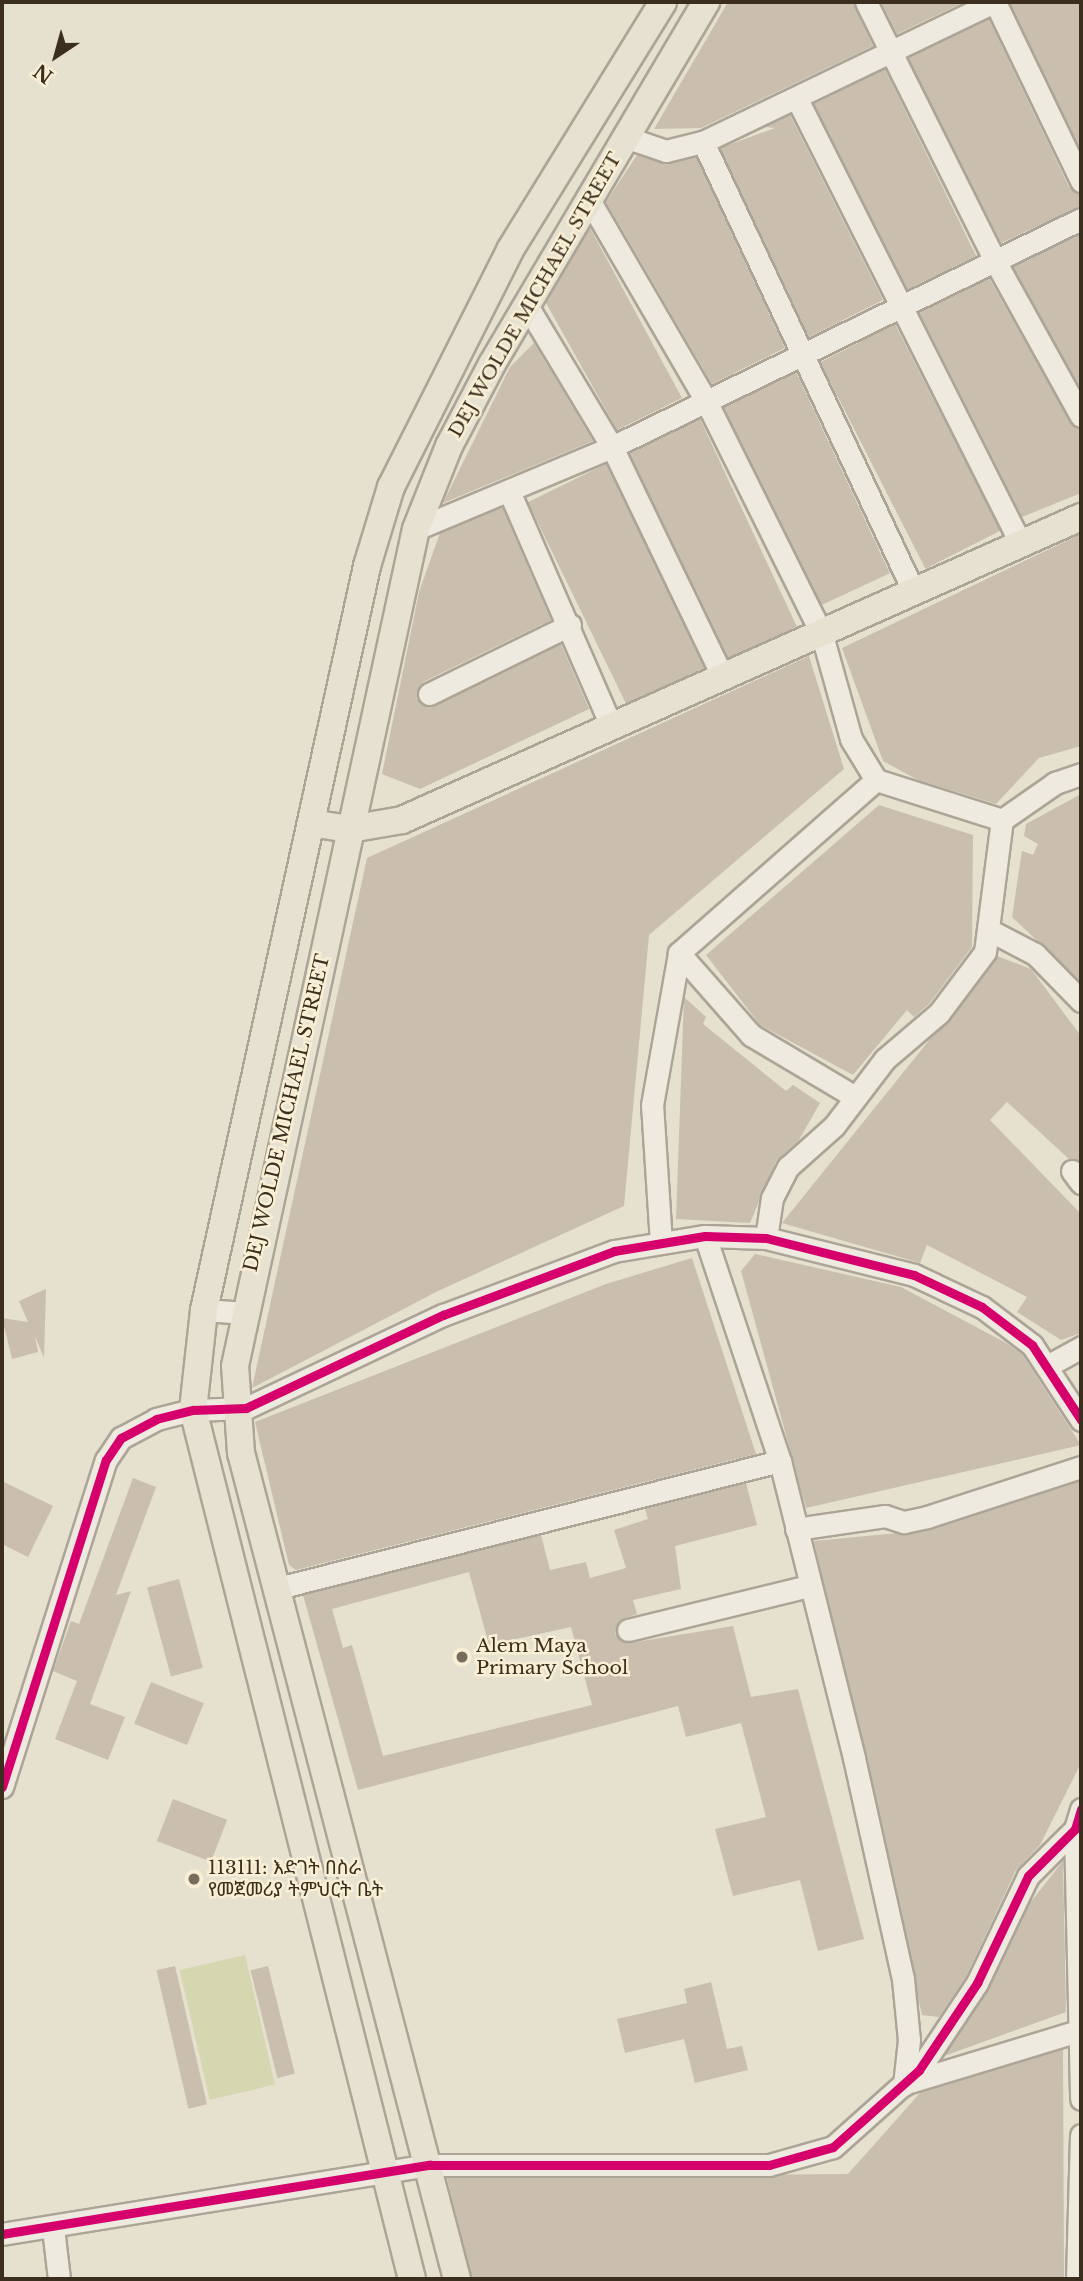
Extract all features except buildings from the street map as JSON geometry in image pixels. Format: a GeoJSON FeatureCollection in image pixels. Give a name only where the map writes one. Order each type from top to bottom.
{"type":"FeatureCollection","features":[{"type":"Feature","properties":{"kind":"main road","name":"DEJ WOLDE MICHAEL STREET"},"geometry":{"type":"LineString","coordinates":[[412,2279],[306,1855],[208,1492],[192,1410],[204,1310],[367,566],[407,445],[510,250],[663,2]]}},
{"type":"Feature","properties":{"kind":"main road","name":"DEJ WOLDE MICHAEL STREET"},"geometry":{"type":"LineString","coordinates":[[457,2279],[234,1412],[243,1313],[416,529],[449,446],[526,304],[706,2]]}},
{"type":"Feature","properties":{"kind":"main road"},"geometry":{"type":"LineString","coordinates":[[310,823],[350,829],[401,820],[822,635],[913,590],[1081,517]]}},
{"type":"Feature","properties":{"kind":"main road"},"geometry":{"type":"LineString","coordinates":[[306,1855],[348,1851]]}},
{"type":"Feature","properties":{"kind":"street"},"geometry":{"type":"LineString","coordinates":[[866,2],[995,261],[1081,416]]}},
{"type":"Feature","properties":{"kind":"street"},"geometry":{"type":"LineString","coordinates":[[625,137],[666,151],[703,142],[797,99],[890,47],[994,2],[1081,181]]}},
{"type":"Feature","properties":{"kind":"street"},"geometry":{"type":"LineString","coordinates":[[797,99],[903,304],[1021,545]]}},
{"type":"Feature","properties":{"kind":"street"},"geometry":{"type":"LineString","coordinates":[[703,142],[913,590]]}},
{"type":"Feature","properties":{"kind":"street"},"geometry":{"type":"LineString","coordinates":[[588,198],[705,401],[822,635],[851,739],[876,780],[1002,820]]}},
{"type":"Feature","properties":{"kind":"street"},"geometry":{"type":"LineString","coordinates":[[416,529],[612,447],[1081,219]]}},
{"type":"Feature","properties":{"kind":"street"},"geometry":{"type":"LineString","coordinates":[[526,304],[612,447],[723,678]]}},
{"type":"Feature","properties":{"kind":"street"},"geometry":{"type":"LineString","coordinates":[[509,491],[570,625],[611,726]]}},
{"type":"Feature","properties":{"kind":"street"},"geometry":{"type":"LineString","coordinates":[[429,694],[570,625]]}},
{"type":"Feature","properties":{"kind":"street"},"geometry":{"type":"LineString","coordinates":[[766,1238],[772,1198],[788,1167],[834,1126],[885,1059],[939,1013],[985,952],[1002,820],[1055,783],[1081,774]]}},
{"type":"Feature","properties":{"kind":"street"},"geometry":{"type":"LineString","coordinates":[[662,1243],[652,1105],[679,953],[876,780]]}},
{"type":"Feature","properties":{"kind":"street"},"geometry":{"type":"LineString","coordinates":[[989,930],[1035,954],[1081,1001]]}},
{"type":"Feature","properties":{"kind":"street"},"geometry":{"type":"LineString","coordinates":[[679,953],[751,1035],[855,1097]]}},
{"type":"Feature","properties":{"kind":"street"},"geometry":{"type":"LineString","coordinates":[[705,1236],[780,1461],[903,1979],[909,2040],[906,2085]]}},
{"type":"Feature","properties":{"kind":"street"},"geometry":{"type":"LineString","coordinates":[[2,1787],[106,1460],[131,1432],[192,1410],[234,1412],[443,1315],[614,1251],[705,1236],[766,1238],[915,1275],[982,1307],[1049,1365],[1081,1420]]}},
{"type":"Feature","properties":{"kind":"street"},"geometry":{"type":"LineString","coordinates":[[204,1310],[243,1313]]}},
{"type":"Feature","properties":{"kind":"street"},"geometry":{"type":"LineString","coordinates":[[1049,1365],[1081,1347]]}},
{"type":"Feature","properties":{"kind":"street"},"geometry":{"type":"LineString","coordinates":[[278,1588],[780,1461]]}},
{"type":"Feature","properties":{"kind":"street"},"geometry":{"type":"LineString","coordinates":[[796,1529],[885,1516],[904,1522],[928,1517],[1081,1467]]}},
{"type":"Feature","properties":{"kind":"street"},"geometry":{"type":"LineString","coordinates":[[628,1630],[808,1586]]}},
{"type":"Feature","properties":{"kind":"street"},"geometry":{"type":"LineString","coordinates":[[2,2234],[53,2228],[429,2165],[769,2165],[833,2147],[906,2085],[977,1983],[1028,1876],[1078,1819]]}},
{"type":"Feature","properties":{"kind":"street"},"geometry":{"type":"LineString","coordinates":[[1078,1819],[1081,2099]]}},
{"type":"Feature","properties":{"kind":"street"},"geometry":{"type":"LineString","coordinates":[[906,2085],[1081,2030]]}},
{"type":"Feature","properties":{"kind":"street"},"geometry":{"type":"LineString","coordinates":[[1077,2279],[1081,2135]]}},
{"type":"Feature","properties":{"kind":"street"},"geometry":{"type":"LineString","coordinates":[[53,2228],[60,2279]]}},
{"type":"Feature","properties":{"kind":"green space"},"geometry":{"type":"Polygon","coordinates":[[[245,1955],[275,2085],[210,2100],[180,1970],[245,1955]]]}},
{"type":"Feature","properties":{"kind":"cycle path"},"geometry":{"type":"LineString","coordinates":[[2,1787],[106,1460],[121,1438],[156,1419],[193,1410],[246,1408],[443,1315],[614,1251],[705,1236],[766,1238],[914,1275],[982,1307],[1032,1345],[1081,1420]]}},
{"type":"Feature","properties":{"kind":"cycle path"},"geometry":{"type":"LineString","coordinates":[[2,2234],[429,2165],[769,2165],[833,2147],[919,2070],[977,1983],[1028,1876],[1075,1829],[1081,1809]]}},
{"type":"Feature","properties":{"kind":"place","name":"Alem Maya Primary School"},"geometry":{"type":"Point","coordinates":[462,1657]}},
{"type":"Feature","properties":{"kind":"place","name":"113111: እድገት በስራ የመጀመሪያ ትምህርት ቤት"},"geometry":{"type":"Point","coordinates":[194,1879]}}]}
